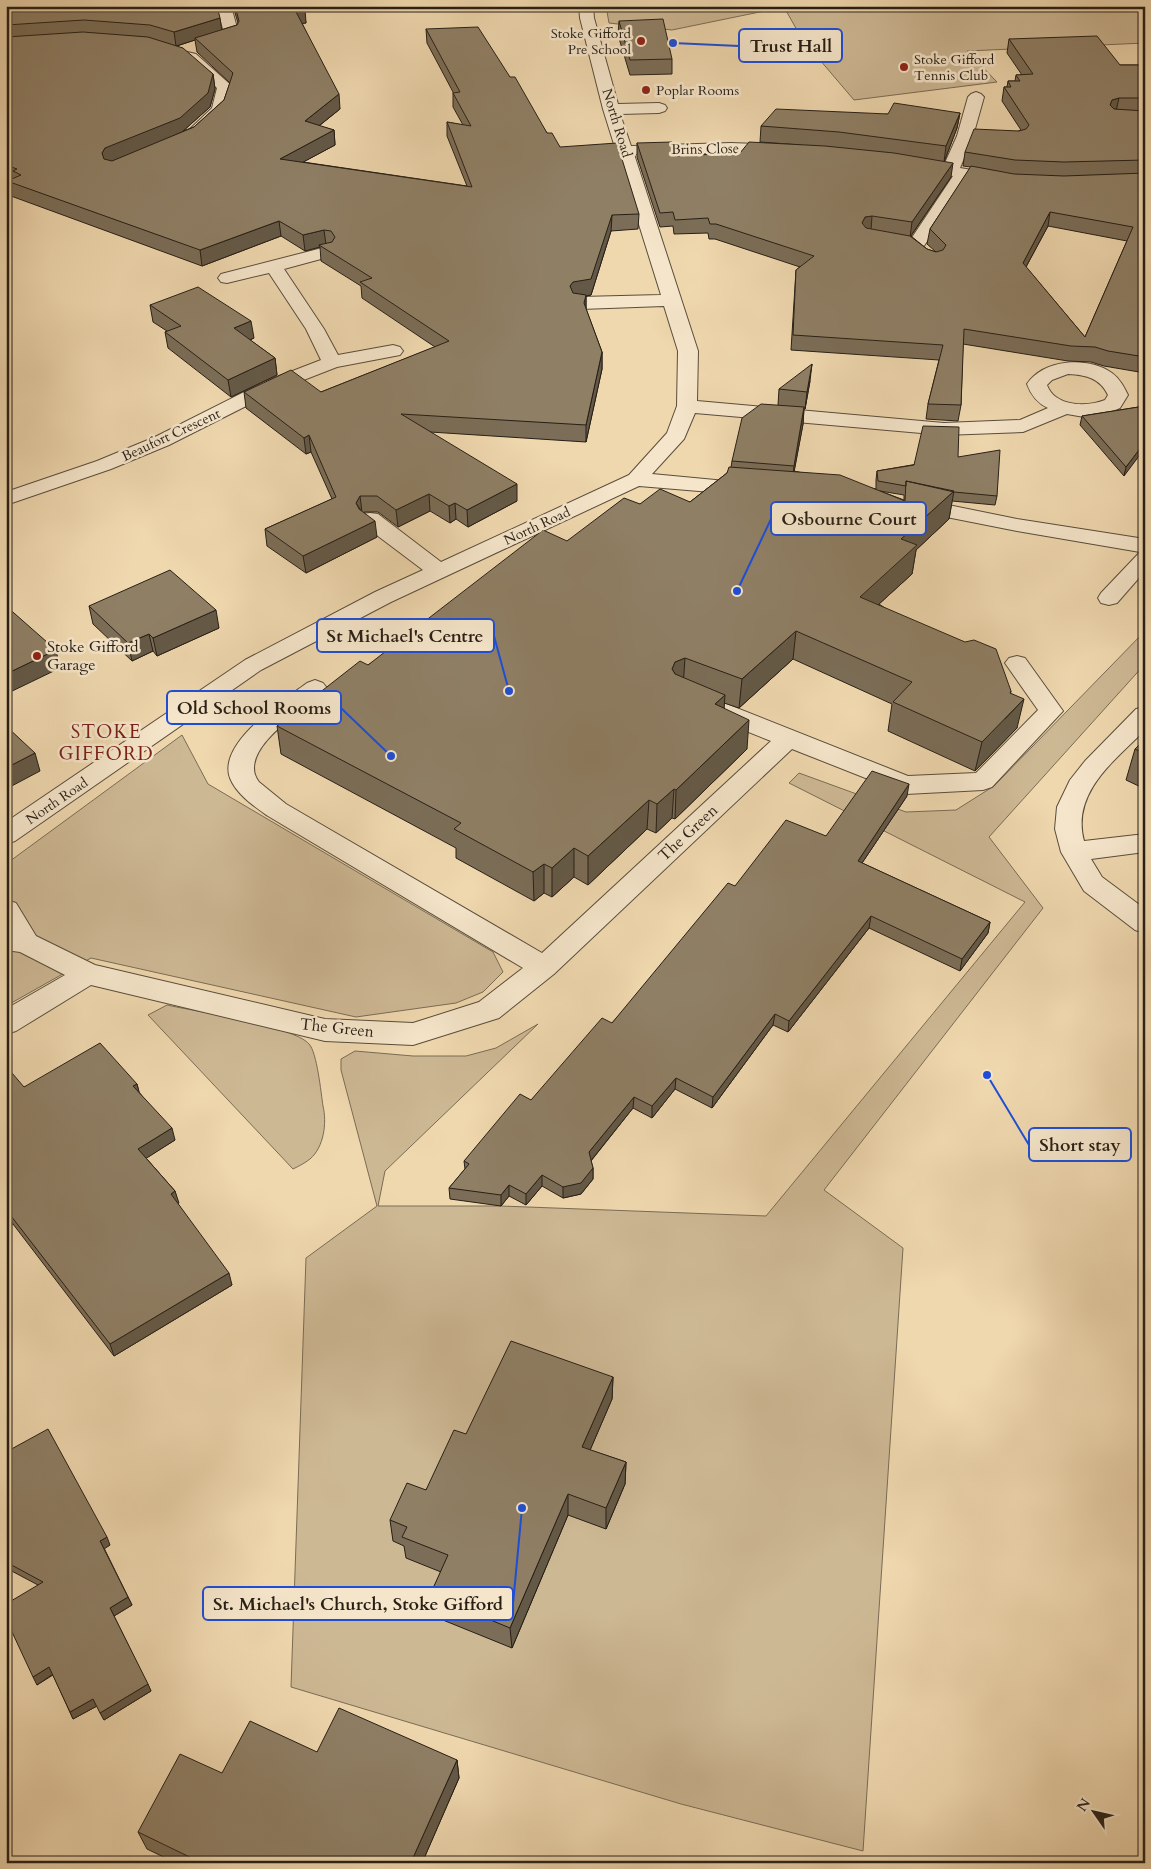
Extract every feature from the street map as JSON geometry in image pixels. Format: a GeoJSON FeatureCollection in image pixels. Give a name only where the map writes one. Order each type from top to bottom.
{"type":"FeatureCollection","features":[{"type":"Feature","properties":{"kind":"street"},"geometry":{"type":"LineString","coordinates":[[189,137],[219,110],[225,87],[190,57],[171,52],[232,35],[224,6]]}},
{"type":"Feature","properties":{"kind":"street","name":"North Road"},"geometry":{"type":"LineString","coordinates":[[6,835],[253,665],[383,597],[636,480],[677,435],[687,406],[688,351],[611,109],[587,18],[586,6]]}},
{"type":"Feature","properties":{"kind":"street"},"geometry":{"type":"LineString","coordinates":[[898,242],[922,250],[957,173],[976,97]]}},
{"type":"Feature","properties":{"kind":"street"},"geometry":{"type":"LineString","coordinates":[[611,109],[659,108]]}},
{"type":"Feature","properties":{"kind":"street"},"geometry":{"type":"LineString","coordinates":[[966,136],[982,136]]}},
{"type":"Feature","properties":{"kind":"street","name":"Brins Close"},"geometry":{"type":"LineString","coordinates":[[625,150],[732,148],[796,151]]}},
{"type":"Feature","properties":{"kind":"street"},"geometry":{"type":"LineString","coordinates":[[902,162],[957,173],[1022,181]]}},
{"type":"Feature","properties":{"kind":"street"},"geometry":{"type":"LineString","coordinates":[[227,278],[326,252]]}},
{"type":"Feature","properties":{"kind":"street"},"geometry":{"type":"LineString","coordinates":[[274,267],[315,330],[332,362]]}},
{"type":"Feature","properties":{"kind":"street"},"geometry":{"type":"LineString","coordinates":[[580,303],[672,300]]}},
{"type":"Feature","properties":{"kind":"street","name":"Beaufort Crescent"},"geometry":{"type":"LineString","coordinates":[[6,499],[104,465],[162,441],[271,386],[332,362],[393,351]]}},
{"type":"Feature","properties":{"kind":"street"},"geometry":{"type":"LineString","coordinates":[[687,406],[944,429],[1024,426],[1065,408]]}},
{"type":"Feature","properties":{"kind":"street"},"geometry":{"type":"LineString","coordinates":[[636,480],[765,490]]}},
{"type":"Feature","properties":{"kind":"street"},"geometry":{"type":"LineString","coordinates":[[899,501],[1017,525],[1145,546]]}},
{"type":"Feature","properties":{"kind":"street"},"geometry":{"type":"LineString","coordinates":[[370,519],[439,571]]}},
{"type":"Feature","properties":{"kind":"street"},"geometry":{"type":"LineString","coordinates":[[1109,598],[1145,557]]}},
{"type":"Feature","properties":{"kind":"street"},"geometry":{"type":"LineString","coordinates":[[693,700],[906,785],[983,781],[1051,710],[1017,663]]}},
{"type":"Feature","properties":{"kind":"street"},"geometry":{"type":"LineString","coordinates":[[314,688],[262,730],[253,742],[242,767],[242,777],[250,790],[277,810],[544,967]]}},
{"type":"Feature","properties":{"kind":"street"},"geometry":{"type":"LineString","coordinates":[[1145,715],[1094,767],[1079,786],[1070,806],[1068,829],[1074,852],[1093,884],[1145,923]]}},
{"type":"Feature","properties":{"kind":"street","name":"The Green"},"geometry":{"type":"LineString","coordinates":[[6,910],[16,942],[88,974],[311,1028],[413,1034],[489,1010],[544,967],[788,739]]}},
{"type":"Feature","properties":{"kind":"street"},"geometry":{"type":"LineString","coordinates":[[1074,852],[1141,845]]}},
{"type":"Feature","properties":{"kind":"street"},"geometry":{"type":"LineString","coordinates":[[6,1023],[88,974]]}},
{"type":"Feature","properties":{"kind":"shaded area"},"geometry":{"type":"Polygon","coordinates":[[[606,6],[1145,6],[1145,43],[967,51],[997,82],[854,100],[802,39],[784,7],[672,30],[609,23],[606,6]]]}},
{"type":"Feature","properties":{"kind":"shaded area"},"geometry":{"type":"Polygon","coordinates":[[[1145,631],[1145,664],[989,837],[1043,908],[824,1190],[903,1248],[863,1851],[681,1804],[291,1687],[306,1258],[377,1206],[341,1070],[341,1059],[355,1051],[413,1056],[466,1056],[496,1048],[538,1024],[385,1171],[378,1206],[501,1206],[766,1216],[1025,902],[789,783],[799,773],[906,812],[956,810],[994,786],[1145,631]]]}},
{"type":"Feature","properties":{"kind":"shaded area"},"geometry":{"type":"Polygon","coordinates":[[[182,735],[208,784],[493,952],[503,972],[483,992],[456,1003],[356,1017],[91,958],[6,1006],[6,864],[182,735]]]}},
{"type":"Feature","properties":{"kind":"shaded area"},"geometry":{"type":"Polygon","coordinates":[[[167,1005],[264,1025],[300,1037],[309,1044],[314,1055],[320,1083],[325,1120],[321,1141],[315,1154],[310,1159],[293,1169],[148,1015],[167,1005]]]}},
{"type":"Feature","properties":{"kind":"building"},"geometry":{"type":"Polygon","coordinates":[[[6,6],[217,6],[220,18],[174,32],[150,25],[84,20],[6,25],[6,6]]]}},
{"type":"Feature","properties":{"kind":"building"},"geometry":{"type":"Polygon","coordinates":[[[235,6],[303,6],[305,9],[295,10],[339,94],[305,121],[334,130],[280,159],[472,187],[447,122],[471,126],[453,93],[460,92],[426,29],[478,27],[510,77],[515,77],[547,133],[552,133],[560,147],[617,143],[639,214],[612,215],[591,279],[573,282],[570,286],[573,293],[586,295],[584,303],[602,352],[586,425],[401,414],[517,484],[467,510],[455,503],[449,506],[429,494],[396,510],[377,496],[360,496],[356,503],[359,509],[375,521],[303,556],[265,529],[336,497],[309,435],[304,438],[244,392],[291,370],[321,392],[449,341],[360,282],[372,278],[319,245],[332,242],[335,237],[331,231],[324,230],[303,235],[279,221],[200,250],[7,181],[21,175],[13,171],[17,169],[6,165],[6,37],[83,32],[148,37],[183,48],[213,74],[208,93],[180,118],[105,148],[102,153],[104,159],[112,161],[194,127],[224,100],[233,73],[195,38],[237,25],[239,21],[235,6]]]}},
{"type":"Feature","properties":{"kind":"building"},"geometry":{"type":"Polygon","coordinates":[[[663,19],[672,59],[630,60],[619,21],[663,19]]]}},
{"type":"Feature","properties":{"kind":"building"},"geometry":{"type":"Polygon","coordinates":[[[1097,36],[1120,65],[1145,65],[1145,98],[1119,98],[1112,100],[1110,105],[1114,109],[1145,111],[1145,160],[1064,162],[1015,160],[965,152],[974,129],[1019,131],[1026,129],[1029,125],[1004,87],[1011,87],[1008,81],[1020,81],[1016,75],[1033,74],[1009,39],[1097,36]]]}},
{"type":"Feature","properties":{"kind":"building"},"geometry":{"type":"Polygon","coordinates":[[[894,103],[960,113],[946,146],[839,132],[761,126],[776,109],[888,114],[894,103]]]}},
{"type":"Feature","properties":{"kind":"building"},"geometry":{"type":"Polygon","coordinates":[[[672,142],[675,156],[740,153],[749,142],[825,146],[894,153],[953,163],[912,222],[872,216],[865,217],[862,223],[866,228],[910,236],[927,249],[936,252],[943,250],[946,245],[930,229],[971,166],[1014,174],[1064,176],[1145,173],[1145,357],[1095,347],[1071,346],[964,329],[961,405],[928,404],[943,345],[793,335],[796,270],[814,256],[716,224],[710,224],[708,218],[675,220],[673,212],[660,213],[637,143],[672,142]],[[1050,212],[1023,263],[1085,337],[1133,227],[1050,212]]]}},
{"type":"Feature","properties":{"kind":"building"},"geometry":{"type":"Polygon","coordinates":[[[198,287],[251,321],[234,328],[275,358],[228,380],[165,332],[181,326],[150,305],[198,287]]]}},
{"type":"Feature","properties":{"kind":"building"},"geometry":{"type":"Polygon","coordinates":[[[812,364],[807,392],[779,389],[812,364]]]}},
{"type":"Feature","properties":{"kind":"building"},"geometry":{"type":"Polygon","coordinates":[[[761,404],[804,407],[794,466],[732,461],[742,418],[761,404]]]}},
{"type":"Feature","properties":{"kind":"building"},"geometry":{"type":"Polygon","coordinates":[[[1145,406],[1145,442],[1126,467],[1082,416],[1145,406]]]}},
{"type":"Feature","properties":{"kind":"building"},"geometry":{"type":"Polygon","coordinates":[[[923,426],[959,427],[958,457],[1000,450],[997,496],[954,492],[906,481],[906,486],[878,481],[877,471],[914,465],[923,426]]]}},
{"type":"Feature","properties":{"kind":"building"},"geometry":{"type":"Polygon","coordinates":[[[729,467],[840,475],[905,501],[906,481],[954,491],[901,539],[917,545],[860,597],[965,642],[974,640],[996,649],[1011,691],[1010,693],[1024,699],[982,742],[893,702],[912,682],[796,631],[742,679],[685,658],[675,662],[672,669],[675,674],[725,695],[715,704],[749,720],[676,790],[674,789],[657,804],[649,800],[588,856],[574,848],[552,868],[544,864],[533,872],[454,829],[461,823],[277,726],[360,661],[368,665],[543,530],[567,541],[624,498],[640,504],[660,489],[690,502],[727,473],[729,467]]]}},
{"type":"Feature","properties":{"kind":"building"},"geometry":{"type":"Polygon","coordinates":[[[170,570],[216,610],[153,638],[149,634],[128,643],[89,606],[170,570]]]}},
{"type":"Feature","properties":{"kind":"building"},"geometry":{"type":"Polygon","coordinates":[[[6,606],[56,650],[6,674],[6,606]]]}},
{"type":"Feature","properties":{"kind":"building"},"geometry":{"type":"Polygon","coordinates":[[[6,726],[35,753],[6,768],[6,726]]]}},
{"type":"Feature","properties":{"kind":"building"},"geometry":{"type":"Polygon","coordinates":[[[1145,739],[1145,754],[1135,749],[1145,739]]]}},
{"type":"Feature","properties":{"kind":"building"},"geometry":{"type":"Polygon","coordinates":[[[872,771],[909,784],[858,861],[990,922],[962,959],[871,916],[789,1021],[775,1014],[713,1097],[676,1078],[652,1106],[634,1097],[589,1152],[593,1168],[581,1183],[563,1187],[542,1175],[526,1194],[509,1185],[501,1195],[449,1188],[469,1164],[464,1161],[520,1094],[531,1100],[602,1018],[612,1023],[728,883],[735,886],[786,820],[826,836],[872,771]]]}},
{"type":"Feature","properties":{"kind":"building"},"geometry":{"type":"Polygon","coordinates":[[[100,1043],[137,1084],[133,1086],[172,1128],[138,1149],[175,1191],[171,1194],[229,1273],[110,1344],[8,1212],[6,1213],[6,1066],[24,1087],[100,1043]]]}},
{"type":"Feature","properties":{"kind":"building"},"geometry":{"type":"Polygon","coordinates":[[[511,1341],[613,1377],[582,1447],[626,1462],[606,1508],[568,1494],[510,1628],[430,1595],[448,1555],[402,1537],[407,1527],[390,1520],[407,1483],[426,1490],[454,1430],[466,1434],[511,1341]]]}},
{"type":"Feature","properties":{"kind":"building"},"geometry":{"type":"Polygon","coordinates":[[[48,1429],[107,1537],[100,1541],[128,1597],[110,1608],[148,1684],[100,1713],[93,1699],[70,1712],[49,1667],[33,1677],[6,1619],[6,1604],[43,1582],[6,1562],[6,1452],[48,1429]]]}},
{"type":"Feature","properties":{"kind":"building"},"geometry":{"type":"Polygon","coordinates":[[[339,1708],[457,1760],[412,1860],[418,1863],[202,1863],[138,1832],[180,1754],[222,1773],[250,1721],[317,1752],[339,1708]]]}},
{"type":"Feature","properties":{"kind":"place","name":"Stoke Gifford Pre School"},"geometry":{"type":"Point","coordinates":[641,41]}},
{"type":"Feature","properties":{"kind":"place","name":"Trust Hall"},"geometry":{"type":"Point","coordinates":[673,43]}},
{"type":"Feature","properties":{"kind":"place","name":"Stoke Gifford Tennis Club"},"geometry":{"type":"Point","coordinates":[904,67]}},
{"type":"Feature","properties":{"kind":"place","name":"Poplar Rooms"},"geometry":{"type":"Point","coordinates":[646,90]}},
{"type":"Feature","properties":{"kind":"place","name":"Osbourne Court"},"geometry":{"type":"Point","coordinates":[737,591]}},
{"type":"Feature","properties":{"kind":"place","name":"Stoke Gifford Garage"},"geometry":{"type":"Point","coordinates":[37,656]}},
{"type":"Feature","properties":{"kind":"place","name":"St Michael's Centre"},"geometry":{"type":"Point","coordinates":[509,691]}},
{"type":"Feature","properties":{"kind":"place","name":"Old School Rooms"},"geometry":{"type":"Point","coordinates":[391,756]}},
{"type":"Feature","properties":{"kind":"place","name":"Short stay"},"geometry":{"type":"Point","coordinates":[987,1075]}},
{"type":"Feature","properties":{"kind":"place","name":"St. Michael's Church, Stoke Gifford"},"geometry":{"type":"Point","coordinates":[522,1508]}},
{"type":"Feature","properties":{"kind":"district","name":"STOKE GIFFORD"},"geometry":{"type":"Point","coordinates":[106,743]}}]}
